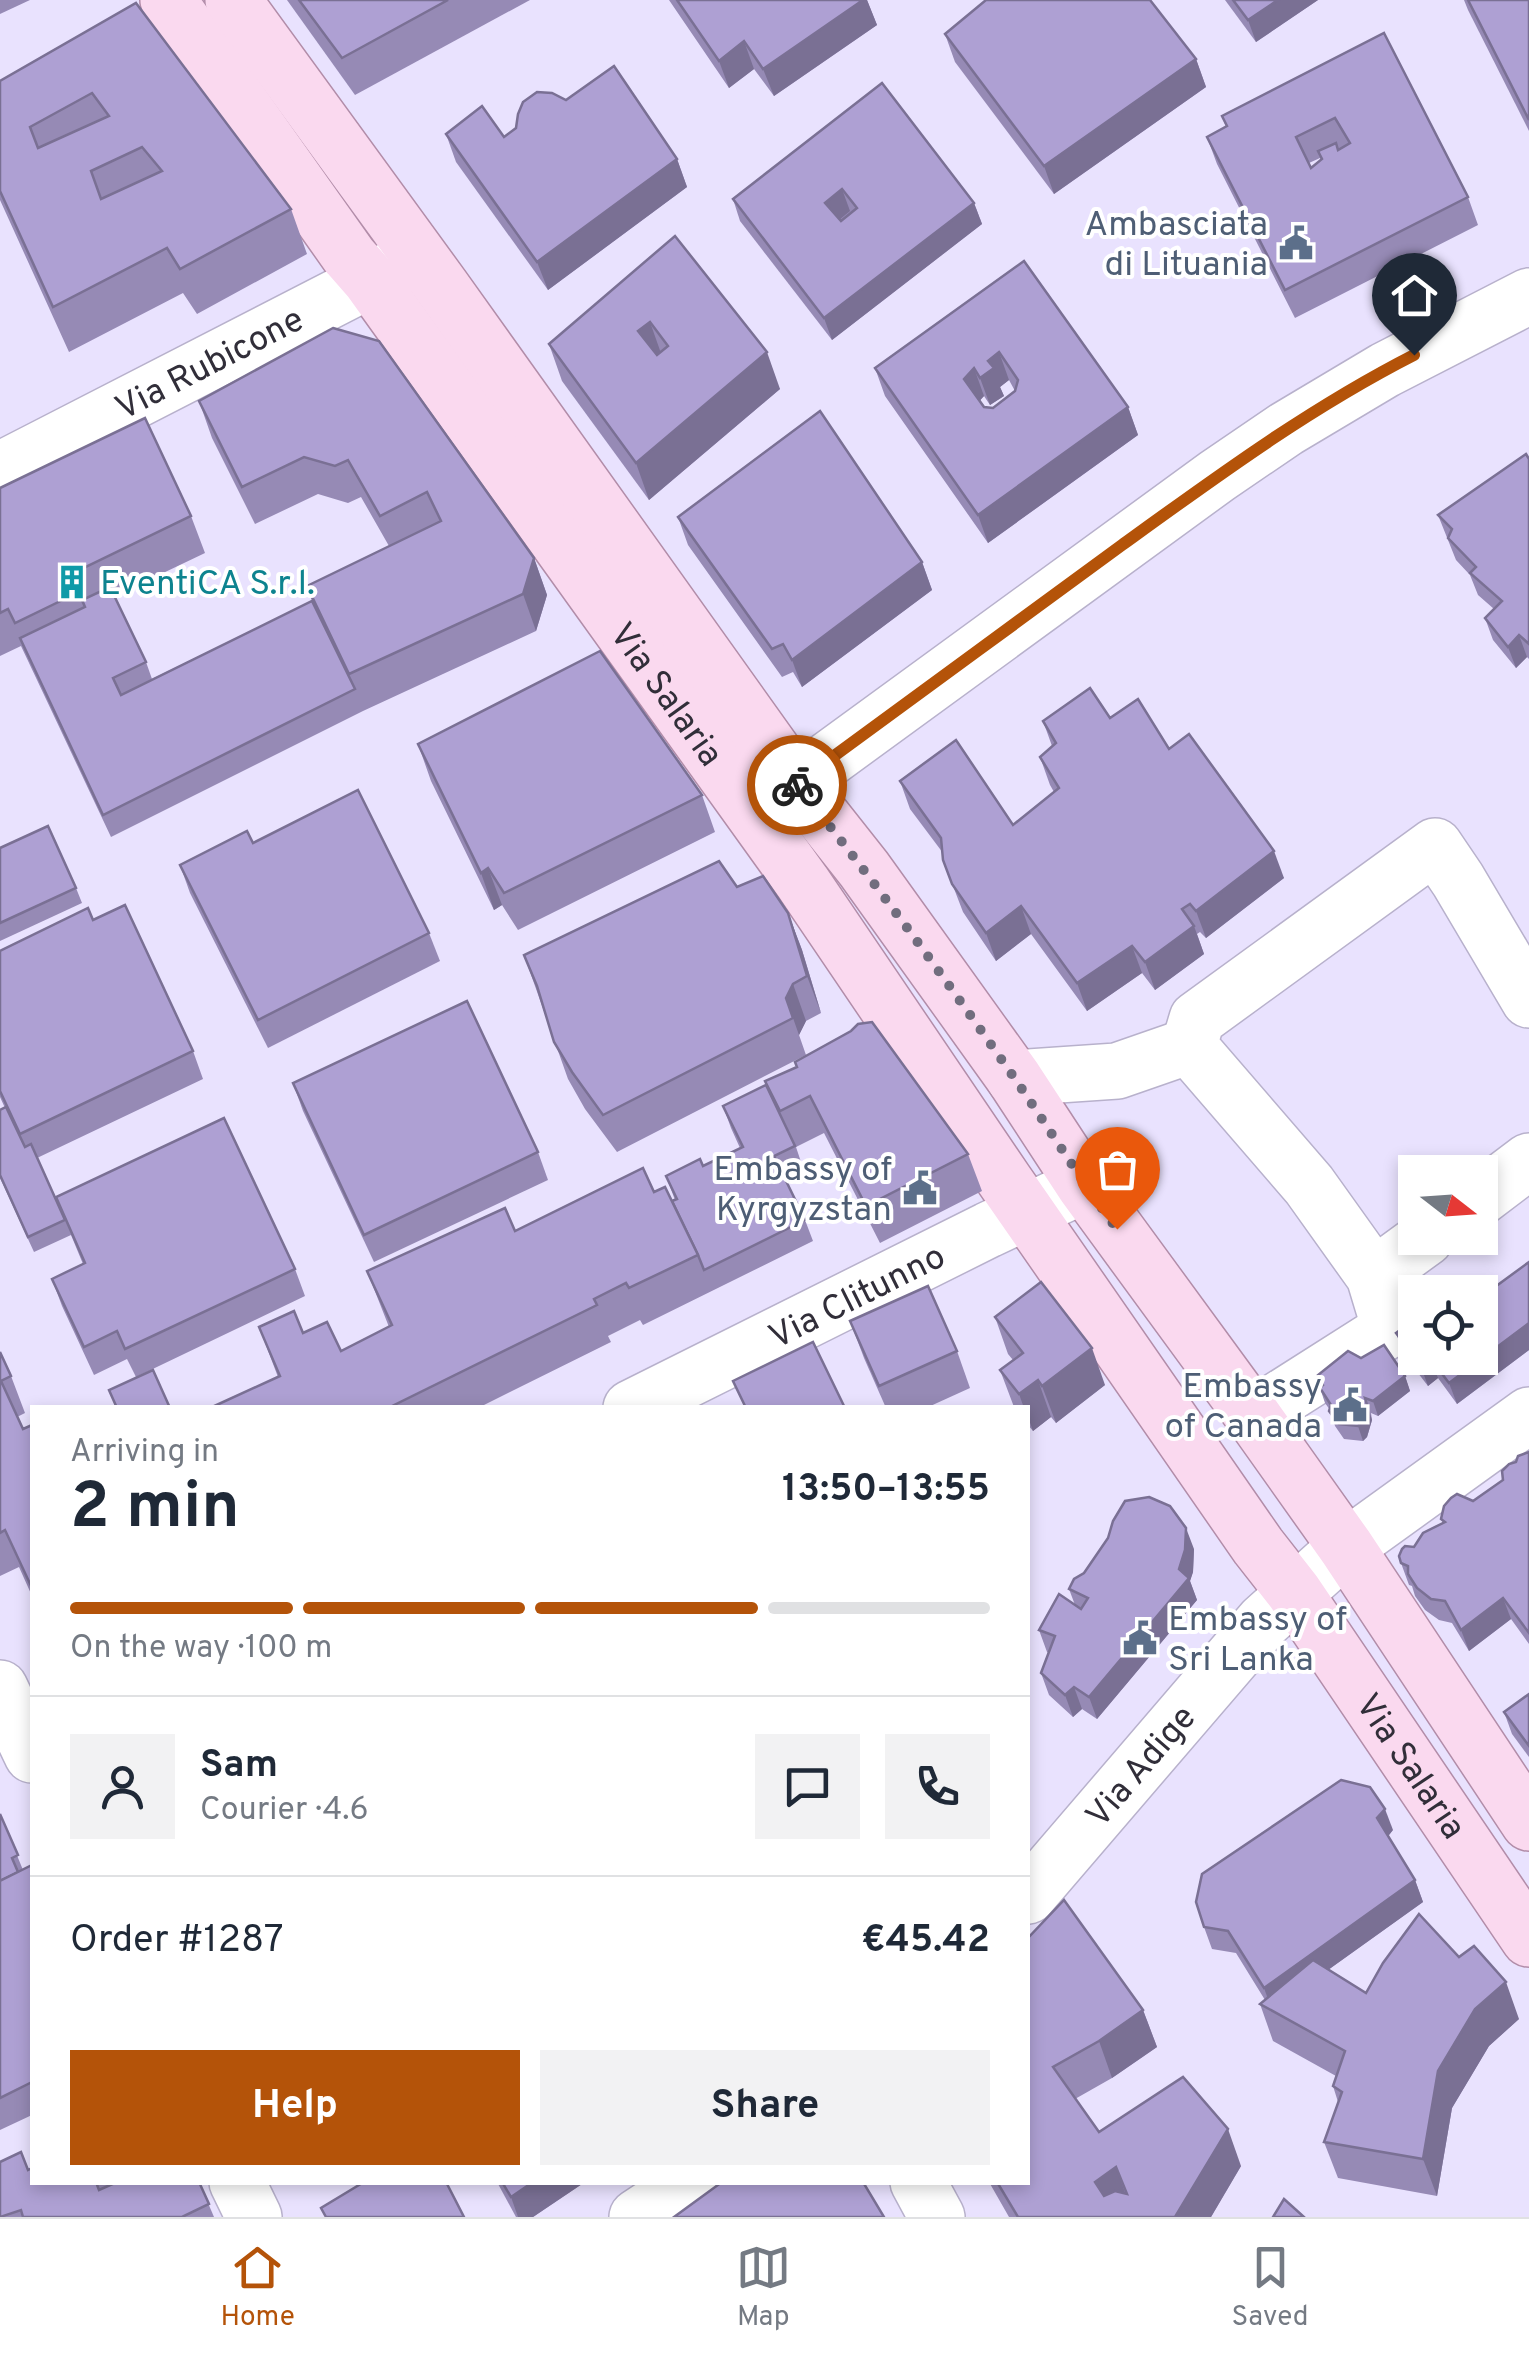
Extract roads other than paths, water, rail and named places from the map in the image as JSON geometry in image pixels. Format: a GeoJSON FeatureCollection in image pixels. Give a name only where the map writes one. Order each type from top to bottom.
{"type":"FeatureCollection","features":[{"type":"Feature","properties":{"kind":"main road","name":"Via Salaria"},"geometry":{"type":"LineString","coordinates":[[168,0],[349,256],[775,798],[864,869],[1014,1078],[1084,1185],[1346,1548],[1529,1823]]}},
{"type":"Feature","properties":{"kind":"main road","name":"Via Salaria"},"geometry":{"type":"LineString","coordinates":[[233,0],[418,256],[775,798],[1027,1212],[1258,1546],[1294,1592],[1529,1940]]}},
{"type":"Feature","properties":{"kind":"street","name":"Via Rubicone"},"geometry":{"type":"LineString","coordinates":[[0,470],[418,256]]}},
{"type":"Feature","properties":{"kind":"street"},"geometry":{"type":"LineString","coordinates":[[775,798],[1286,429],[1386,370],[1529,296]]}},
{"type":"Feature","properties":{"kind":"street"},"geometry":{"type":"LineString","coordinates":[[1189,1046],[1197,1020],[1435,846],[1529,1000]]}},
{"type":"Feature","properties":{"kind":"street"},"geometry":{"type":"LineString","coordinates":[[1014,1078],[1117,1071],[1189,1046]]}},
{"type":"Feature","properties":{"kind":"street"},"geometry":{"type":"LineString","coordinates":[[1189,1046],[1272,1139],[1374,1276],[1390,1329],[1253,1416]]}},
{"type":"Feature","properties":{"kind":"street"},"geometry":{"type":"LineString","coordinates":[[1498,1184],[1529,1161]]}},
{"type":"Feature","properties":{"kind":"street","name":"Via Clitunno"},"geometry":{"type":"LineString","coordinates":[[637,1405],[1084,1185]]}},
{"type":"Feature","properties":{"kind":"street"},"geometry":{"type":"LineString","coordinates":[[1374,1276],[1403,1255]]}},
{"type":"Feature","properties":{"kind":"street"},"geometry":{"type":"LineString","coordinates":[[1294,1592],[1346,1548],[1529,1415]]}},
{"type":"Feature","properties":{"kind":"street","name":"Via Adige"},"geometry":{"type":"LineString","coordinates":[[1030,1894],[1264,1621],[1294,1592]]}},
{"type":"Feature","properties":{"kind":"street"},"geometry":{"type":"LineString","coordinates":[[238,2185],[254,2217]]}},
{"type":"Feature","properties":{"kind":"street"},"geometry":{"type":"LineString","coordinates":[[637,2217],[685,2185]]}},
{"type":"Feature","properties":{"kind":"street"},"geometry":{"type":"LineString","coordinates":[[920,2185],[937,2217]]}},
{"type":"Feature","properties":{"kind":"place","name":"Ambasciata di Lituania"},"geometry":{"type":"Point","coordinates":[1296,243]}},
{"type":"Feature","properties":{"kind":"place","name":"EventiCA S.r.l."},"geometry":{"type":"Point","coordinates":[72,582]}},
{"type":"Feature","properties":{"kind":"place","name":"Embassy of Kyrgyzstan"},"geometry":{"type":"Point","coordinates":[920,1188]}},
{"type":"Feature","properties":{"kind":"place","name":"Embassy of Canada"},"geometry":{"type":"Point","coordinates":[1350,1405]}},
{"type":"Feature","properties":{"kind":"place","name":"Embassy of Sri Lanka"},"geometry":{"type":"Point","coordinates":[1140,1638]}}]}
